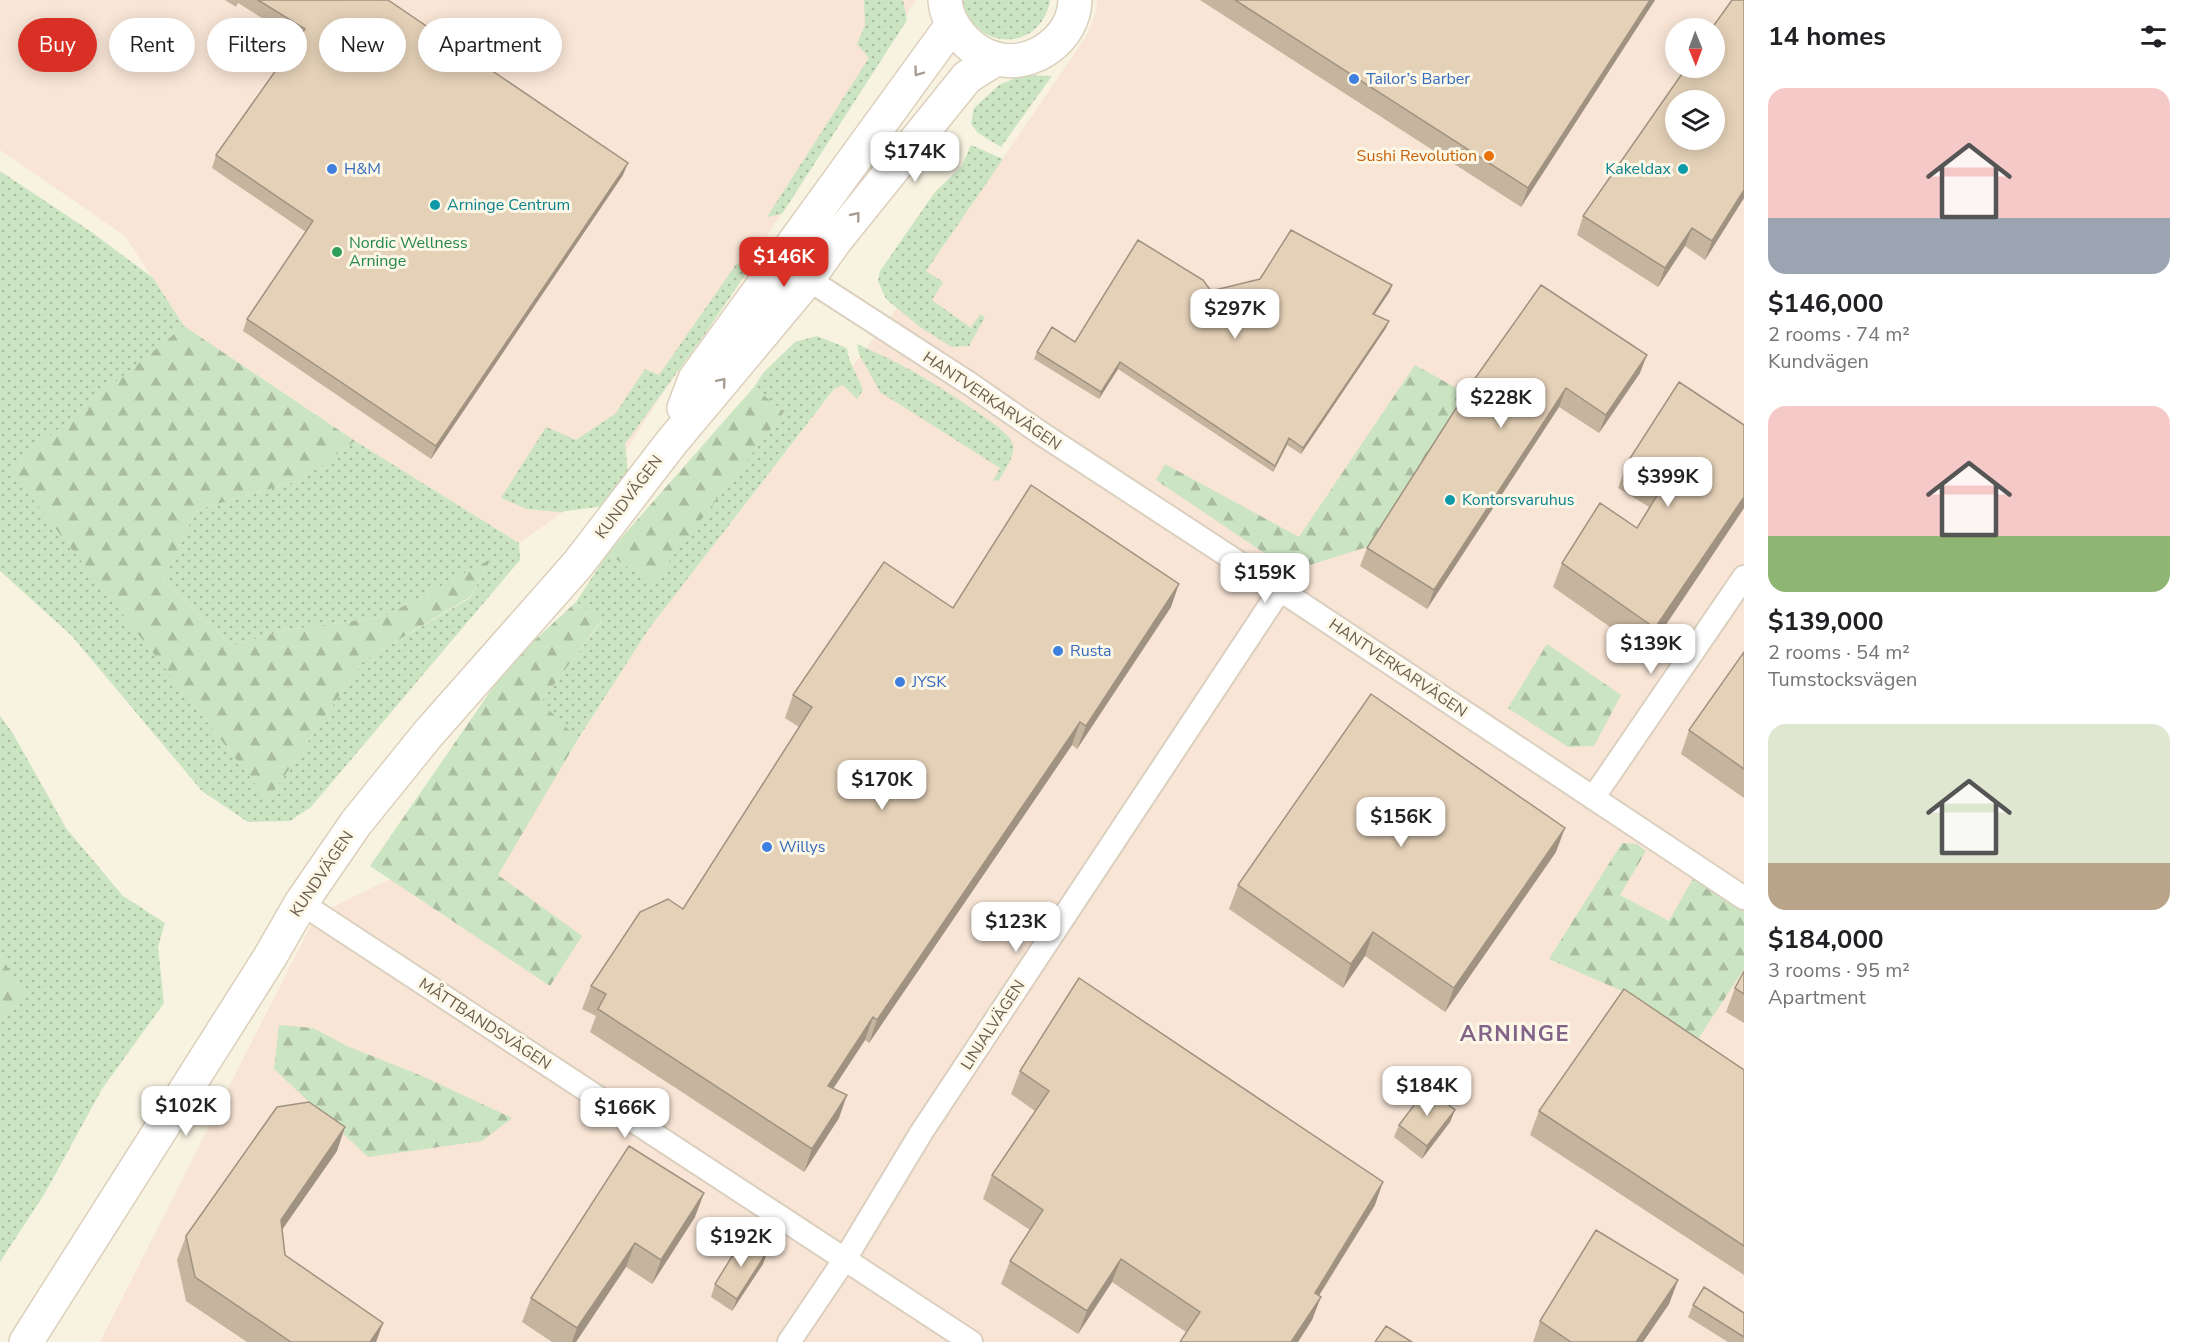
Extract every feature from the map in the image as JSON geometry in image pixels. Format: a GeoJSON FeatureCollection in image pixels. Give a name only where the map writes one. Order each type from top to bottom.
{"type":"FeatureCollection","features":[{"type":"Feature","properties":{"kind":"street"},"geometry":{"type":"LineString","coordinates":[[949,13],[969,45],[996,59],[1019,60],[1040,54],[1059,40],[1075,9],[1075,0]]}},
{"type":"Feature","properties":{"kind":"street","name":"KUNDVÄGEN"},"geometry":{"type":"LineString","coordinates":[[671,443],[695,379],[780,262],[949,13]]}},
{"type":"Feature","properties":{"kind":"street","name":"KUNDVÄGEN"},"geometry":{"type":"LineString","coordinates":[[26,1342],[270,957],[301,903],[370,806],[428,734],[578,564],[671,443],[808,279],[967,77],[996,59]]}},
{"type":"Feature","properties":{"kind":"street","name":"HANTVERKARVÄGEN"},"geometry":{"type":"LineString","coordinates":[[780,262],[1744,898]]}},
{"type":"Feature","properties":{"kind":"street"},"geometry":{"type":"LineString","coordinates":[[1593,798],[1744,577]]}},
{"type":"Feature","properties":{"kind":"street","name":"LINJALVÄGEN"},"geometry":{"type":"LineString","coordinates":[[789,1342],[845,1259],[921,1133],[1280,590]]}},
{"type":"Feature","properties":{"kind":"street","name":"MÅTTBANDSVÄGEN"},"geometry":{"type":"LineString","coordinates":[[301,903],[971,1342]]}},
{"type":"Feature","properties":{"kind":"shaded area","name":"Arninge Centrum"},"geometry":{"type":"Polygon","coordinates":[[[0,0],[916,0],[707,331],[659,399],[606,482],[519,543],[355,441],[184,326],[125,236],[0,150],[0,0]]]}},
{"type":"Feature","properties":{"kind":"shaded area"},"geometry":{"type":"Polygon","coordinates":[[[1097,0],[1744,0],[1744,1342],[100,1342],[316,915],[534,809],[648,630],[926,271],[1085,38],[1096,13],[1097,0]]]}},
{"type":"Feature","properties":{"kind":"green space"},"geometry":{"type":"Polygon","coordinates":[[[864,0],[903,0],[907,20],[782,214],[767,217],[869,58],[857,44],[865,25],[864,0]]]}},
{"type":"Feature","properties":{"kind":"green space"},"geometry":{"type":"Polygon","coordinates":[[[962,0],[1050,0],[1044,17],[1035,29],[1022,37],[1008,39],[993,37],[980,30],[969,17],[962,0]]]}},
{"type":"Feature","properties":{"kind":"green space"},"geometry":{"type":"Polygon","coordinates":[[[1022,75],[1052,76],[1001,147],[978,133],[971,124],[974,108],[999,85],[1022,75]]]}},
{"type":"Feature","properties":{"kind":"green space"},"geometry":{"type":"Polygon","coordinates":[[[971,145],[1003,159],[926,271],[943,282],[932,300],[971,328],[980,314],[985,317],[969,346],[952,347],[920,327],[886,299],[878,281],[880,271],[935,192],[962,166],[971,145]]]}},
{"type":"Feature","properties":{"kind":"green space"},"geometry":{"type":"Polygon","coordinates":[[[0,171],[90,231],[153,278],[184,326],[10,469],[268,800],[363,661],[470,598],[490,560],[383,617],[279,631],[233,646],[163,581],[196,510],[301,480],[355,441],[519,543],[520,560],[311,807],[290,821],[248,822],[202,791],[71,635],[0,571],[0,171]]]}},
{"type":"Feature","properties":{"kind":"green space"},"geometry":{"type":"Polygon","coordinates":[[[737,263],[747,272],[625,444],[628,472],[613,497],[604,506],[560,512],[527,509],[501,498],[546,427],[576,440],[615,414],[645,369],[659,375],[737,263]]]}},
{"type":"Feature","properties":{"kind":"green space"},"geometry":{"type":"Polygon","coordinates":[[[184,326],[355,441],[301,480],[196,510],[163,581],[233,646],[279,631],[383,617],[491,559],[470,597],[363,661],[268,800],[9,469],[184,326]]]}},
{"type":"Feature","properties":{"kind":"green space"},"geometry":{"type":"Polygon","coordinates":[[[817,336],[847,348],[849,359],[863,390],[857,399],[843,385],[834,389],[648,630],[578,739],[540,703],[602,621],[576,602],[608,553],[651,584],[784,412],[754,387],[764,372],[795,342],[817,336]]]}},
{"type":"Feature","properties":{"kind":"green space"},"geometry":{"type":"Polygon","coordinates":[[[857,344],[927,380],[963,402],[1007,435],[1012,442],[1013,452],[999,480],[993,481],[1000,468],[880,392],[859,354],[857,344]]]}},
{"type":"Feature","properties":{"kind":"green space"},"geometry":{"type":"Polygon","coordinates":[[[1415,365],[1469,395],[1367,547],[1291,571],[1156,480],[1165,464],[1299,537],[1415,365]]]}},
{"type":"Feature","properties":{"kind":"green space"},"geometry":{"type":"Polygon","coordinates":[[[754,387],[784,412],[651,585],[608,553],[754,387]]]}},
{"type":"Feature","properties":{"kind":"green space"},"geometry":{"type":"Polygon","coordinates":[[[576,602],[602,620],[541,702],[578,739],[498,875],[582,936],[550,986],[370,866],[509,664],[576,602]]]}},
{"type":"Feature","properties":{"kind":"green space"},"geometry":{"type":"Polygon","coordinates":[[[1547,644],[1621,695],[1594,746],[1568,747],[1508,708],[1547,644]]]}},
{"type":"Feature","properties":{"kind":"green space"},"geometry":{"type":"Polygon","coordinates":[[[0,716],[12,732],[66,828],[123,896],[165,923],[158,947],[164,1003],[102,1089],[45,1193],[0,1262],[0,1023],[23,996],[0,954],[0,716]]]}},
{"type":"Feature","properties":{"kind":"green space"},"geometry":{"type":"Polygon","coordinates":[[[1622,843],[1637,844],[1646,851],[1620,895],[1669,921],[1695,875],[1744,906],[1744,969],[1698,1039],[1638,998],[1549,959],[1622,843]]]}},
{"type":"Feature","properties":{"kind":"green space"},"geometry":{"type":"Polygon","coordinates":[[[0,954],[24,996],[0,1023],[0,954]]]}},
{"type":"Feature","properties":{"kind":"green space"},"geometry":{"type":"Polygon","coordinates":[[[279,1025],[313,1028],[347,1046],[422,1076],[512,1118],[482,1141],[368,1157],[274,1069],[279,1025]]]}},
{"type":"Feature","properties":{"kind":"building","name":"Arninge Centrum"},"geometry":{"type":"Polygon","coordinates":[[[258,0],[388,0],[418,20],[418,72],[494,72],[628,163],[436,446],[247,319],[313,221],[216,155],[275,72],[307,72],[307,18],[287,18],[258,0]]]}},
{"type":"Feature","properties":{"kind":"building"},"geometry":{"type":"Polygon","coordinates":[[[1235,0],[1650,0],[1528,188],[1235,0]]]}},
{"type":"Feature","properties":{"kind":"building","name":"Kakeldax"},"geometry":{"type":"Polygon","coordinates":[[[1732,0],[1744,0],[1744,190],[1712,241],[1692,228],[1665,268],[1583,216],[1665,98],[1665,150],[1725,150],[1725,90],[1671,90],[1679,78],[1725,78],[1725,18],[1719,18],[1732,0]]]}},
{"type":"Feature","properties":{"kind":"building"},"geometry":{"type":"Polygon","coordinates":[[[1291,230],[1392,285],[1373,314],[1389,321],[1303,448],[1289,438],[1275,466],[1120,362],[1101,392],[1037,352],[1052,327],[1075,342],[1138,240],[1203,280],[1211,291],[1260,279],[1291,230]]]}},
{"type":"Feature","properties":{"kind":"building","name":"Kontorsvaruhus"},"geometry":{"type":"Polygon","coordinates":[[[1541,285],[1647,355],[1606,415],[1566,388],[1434,590],[1367,548],[1476,377],[1541,285]]]}},
{"type":"Feature","properties":{"kind":"building"},"geometry":{"type":"Polygon","coordinates":[[[1679,382],[1744,425],[1744,497],[1655,628],[1562,563],[1600,503],[1637,528],[1663,486],[1627,463],[1679,382]]]}},
{"type":"Feature","properties":{"kind":"building"},"geometry":{"type":"Polygon","coordinates":[[[1031,485],[1179,584],[1086,726],[1080,722],[877,1020],[873,1017],[828,1086],[847,1095],[812,1149],[598,1009],[606,994],[591,986],[640,912],[668,899],[683,909],[812,707],[793,695],[884,562],[953,608],[1031,485]]]}},
{"type":"Feature","properties":{"kind":"building"},"geometry":{"type":"Polygon","coordinates":[[[1744,652],[1744,769],[1689,730],[1744,652]]]}},
{"type":"Feature","properties":{"kind":"building"},"geometry":{"type":"Polygon","coordinates":[[[1371,694],[1565,828],[1454,988],[1373,932],[1351,964],[1238,885],[1371,694]]]}},
{"type":"Feature","properties":{"kind":"building"},"geometry":{"type":"Polygon","coordinates":[[[1744,971],[1744,994],[1735,988],[1744,971]]]}},
{"type":"Feature","properties":{"kind":"building"},"geometry":{"type":"Polygon","coordinates":[[[1079,978],[1383,1182],[1315,1293],[1321,1297],[1291,1342],[1180,1342],[1200,1312],[1121,1259],[1087,1311],[1010,1261],[1043,1210],[992,1175],[1049,1091],[1020,1071],[1079,978]]]}},
{"type":"Feature","properties":{"kind":"building"},"geometry":{"type":"Polygon","coordinates":[[[1624,989],[1744,1070],[1744,1246],[1539,1111],[1624,989]]]}},
{"type":"Feature","properties":{"kind":"building"},"geometry":{"type":"Polygon","coordinates":[[[1427,1088],[1455,1110],[1427,1146],[1399,1125],[1427,1088]]]}},
{"type":"Feature","properties":{"kind":"building"},"geometry":{"type":"Polygon","coordinates":[[[309,1102],[345,1127],[281,1220],[285,1255],[383,1323],[370,1342],[291,1342],[195,1277],[186,1236],[277,1107],[309,1102]]]}},
{"type":"Feature","properties":{"kind":"building"},"geometry":{"type":"Polygon","coordinates":[[[629,1146],[704,1193],[661,1260],[635,1243],[577,1328],[531,1298],[629,1146]]]}},
{"type":"Feature","properties":{"kind":"building"},"geometry":{"type":"Polygon","coordinates":[[[1596,1230],[1678,1280],[1636,1342],[1571,1342],[1540,1321],[1596,1230]]]}},
{"type":"Feature","properties":{"kind":"building"},"geometry":{"type":"Polygon","coordinates":[[[744,1237],[767,1252],[737,1299],[715,1284],[744,1237]]]}},
{"type":"Feature","properties":{"kind":"building"},"geometry":{"type":"Polygon","coordinates":[[[1704,1287],[1744,1313],[1744,1337],[1693,1305],[1704,1287]]]}},
{"type":"Feature","properties":{"kind":"building"},"geometry":{"type":"Polygon","coordinates":[[[1386,1326],[1412,1342],[1375,1342],[1386,1326]]]}},
{"type":"Feature","properties":{"kind":"place","name":"Tailor’s Barber"},"geometry":{"type":"Point","coordinates":[1354,79]}},
{"type":"Feature","properties":{"kind":"place","name":"Sushi Revolution"},"geometry":{"type":"Point","coordinates":[1489,156]}},
{"type":"Feature","properties":{"kind":"place","name":"H&M"},"geometry":{"type":"Point","coordinates":[332,169]}},
{"type":"Feature","properties":{"kind":"place","name":"Kakeldax"},"geometry":{"type":"Point","coordinates":[1683,169]}},
{"type":"Feature","properties":{"kind":"place","name":"Arninge Centrum"},"geometry":{"type":"Point","coordinates":[435,205]}},
{"type":"Feature","properties":{"kind":"place","name":"Nordic Wellness Arninge"},"geometry":{"type":"Point","coordinates":[337,252]}},
{"type":"Feature","properties":{"kind":"place","name":"Kontorsvaruhus"},"geometry":{"type":"Point","coordinates":[1450,500]}},
{"type":"Feature","properties":{"kind":"place","name":"Rusta"},"geometry":{"type":"Point","coordinates":[1058,651]}},
{"type":"Feature","properties":{"kind":"place","name":"JYSK"},"geometry":{"type":"Point","coordinates":[900,682]}},
{"type":"Feature","properties":{"kind":"place","name":"Willys"},"geometry":{"type":"Point","coordinates":[767,847]}},
{"type":"Feature","properties":{"kind":"district","name":"ARNINGE"},"geometry":{"type":"Point","coordinates":[1515,1034]}}]}
